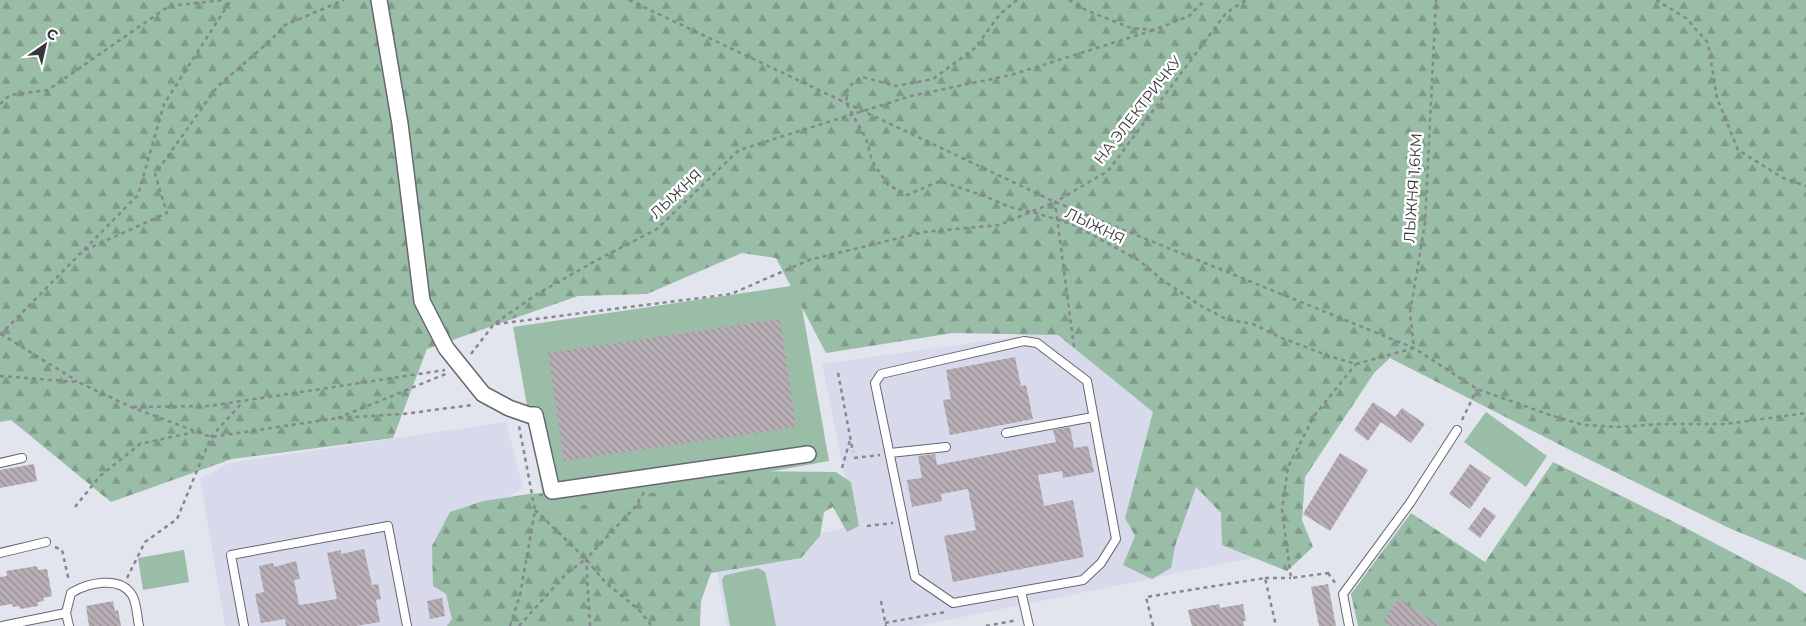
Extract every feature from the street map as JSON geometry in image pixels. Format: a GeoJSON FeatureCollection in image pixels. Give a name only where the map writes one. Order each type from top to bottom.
{"type":"FeatureCollection","features":[{"type":"Feature","properties":{"kind":"street"},"geometry":{"type":"LineString","coordinates":[[379,0],[400,124],[422,301],[446,348],[483,394],[509,408],[530,415],[536,414],[552,491],[808,454]]}},
{"type":"Feature","properties":{"kind":"lane"},"geometry":{"type":"LineString","coordinates":[[1024,341],[1037,343],[1087,381],[1116,539],[1100,563],[1082,580],[953,603],[915,577],[890,453],[875,383],[881,374],[1024,341]]}},
{"type":"Feature","properties":{"kind":"lane"},"geometry":{"type":"LineString","coordinates":[[1006,433],[1093,417]]}},
{"type":"Feature","properties":{"kind":"lane"},"geometry":{"type":"LineString","coordinates":[[1349,626],[1343,594],[1410,504],[1457,430]]}},
{"type":"Feature","properties":{"kind":"lane"},"geometry":{"type":"LineString","coordinates":[[890,453],[946,447]]}},
{"type":"Feature","properties":{"kind":"lane"},"geometry":{"type":"LineString","coordinates":[[0,463],[22,458]]}},
{"type":"Feature","properties":{"kind":"lane"},"geometry":{"type":"LineString","coordinates":[[244,626],[231,555],[388,526],[407,626]]}},
{"type":"Feature","properties":{"kind":"lane"},"geometry":{"type":"LineString","coordinates":[[0,553],[46,542]]}},
{"type":"Feature","properties":{"kind":"lane"},"geometry":{"type":"LineString","coordinates":[[69,626],[66,613],[71,593],[81,587],[111,582],[123,586],[133,596],[139,626]]}},
{"type":"Feature","properties":{"kind":"lane"},"geometry":{"type":"LineString","coordinates":[[1021,591],[1028,622]]}},
{"type":"Feature","properties":{"kind":"lane"},"geometry":{"type":"LineString","coordinates":[[2,626],[66,613]]}},
{"type":"Feature","properties":{"kind":"path"},"geometry":{"type":"LineString","coordinates":[[0,104],[10,95],[48,90],[169,6],[224,0]]}},
{"type":"Feature","properties":{"kind":"path"},"geometry":{"type":"LineString","coordinates":[[231,0],[164,104],[138,195],[0,334],[78,382],[131,407],[211,437],[338,418],[403,414],[476,404]]}},
{"type":"Feature","properties":{"kind":"path"},"geometry":{"type":"LineString","coordinates":[[83,251],[167,213],[154,174],[217,87],[271,40],[285,25],[344,0]]}},
{"type":"Feature","properties":{"kind":"path"},"geometry":{"type":"LineString","coordinates":[[629,0],[1055,202],[1414,348],[1477,389],[1584,425],[1617,427],[1661,424],[1726,424],[1806,413]]}},
{"type":"Feature","properties":{"kind":"path"},"geometry":{"type":"LineString","coordinates":[[846,103],[848,87],[862,77],[896,86],[933,79],[975,48],[1000,14],[1017,0]]}},
{"type":"Feature","properties":{"kind":"path","name":"ЛЫЖНЯ"},"geometry":{"type":"LineString","coordinates":[[1069,0],[1086,10],[1130,28],[1154,30]]}},
{"type":"Feature","properties":{"kind":"path","name":"ЛЫЖНЯ"},"geometry":{"type":"LineString","coordinates":[[461,367],[494,324],[537,294],[657,228],[739,150],[911,96],[1011,75],[1154,30],[1188,16],[1205,0]]}},
{"type":"Feature","properties":{"kind":"path","name":"НА ЭЛЕКТРИЧКУ"},"geometry":{"type":"LineString","coordinates":[[494,324],[731,294],[809,260],[924,232],[999,224],[1055,202],[1108,171],[1226,12],[1246,0]]}},
{"type":"Feature","properties":{"kind":"path","name":"ЛЫЖНЯ 1,6КМ"},"geometry":{"type":"LineString","coordinates":[[1414,348],[1410,313],[1425,223],[1436,0]]}},
{"type":"Feature","properties":{"kind":"path"},"geometry":{"type":"LineString","coordinates":[[1656,0],[1686,18],[1708,43],[1716,98],[1738,150],[1783,178],[1806,186]]}},
{"type":"Feature","properties":{"kind":"path","name":"ЛЫЖНЯ"},"geometry":{"type":"LineString","coordinates":[[846,103],[866,138],[872,161],[888,186],[907,195],[940,181],[1010,207],[1031,211],[1074,225],[1140,261],[1201,306],[1226,319],[1253,324],[1290,341],[1356,364]]}},
{"type":"Feature","properties":{"kind":"path"},"geometry":{"type":"LineString","coordinates":[[1055,202],[1074,347]]}},
{"type":"Feature","properties":{"kind":"path"},"geometry":{"type":"LineString","coordinates":[[1291,578],[1282,510],[1288,467],[1314,416],[1356,364],[1414,348]]}},
{"type":"Feature","properties":{"kind":"path"},"geometry":{"type":"LineString","coordinates":[[131,407],[209,406],[461,367]]}},
{"type":"Feature","properties":{"kind":"path"},"geometry":{"type":"LineString","coordinates":[[338,418],[461,367]]}},
{"type":"Feature","properties":{"kind":"path"},"geometry":{"type":"LineString","coordinates":[[838,372],[853,452]]}},
{"type":"Feature","properties":{"kind":"path"},"geometry":{"type":"LineString","coordinates":[[0,376],[78,382]]}},
{"type":"Feature","properties":{"kind":"path"},"geometry":{"type":"LineString","coordinates":[[1457,430],[1477,389]]}},
{"type":"Feature","properties":{"kind":"path"},"geometry":{"type":"LineString","coordinates":[[123,586],[145,542],[177,519],[211,437],[243,401]]}},
{"type":"Feature","properties":{"kind":"path"},"geometry":{"type":"LineString","coordinates":[[510,626],[520,594],[535,510],[518,419]]}},
{"type":"Feature","properties":{"kind":"path"},"geometry":{"type":"LineString","coordinates":[[75,507],[100,476],[140,444],[195,431]]}},
{"type":"Feature","properties":{"kind":"path"},"geometry":{"type":"LineString","coordinates":[[842,468],[850,438]]}},
{"type":"Feature","properties":{"kind":"path"},"geometry":{"type":"LineString","coordinates":[[854,458],[890,453]]}},
{"type":"Feature","properties":{"kind":"path"},"geometry":{"type":"LineString","coordinates":[[518,626],[566,574],[586,559],[635,507],[652,477]]}},
{"type":"Feature","properties":{"kind":"path"},"geometry":{"type":"LineString","coordinates":[[535,510],[586,559],[605,582],[639,610],[652,626]]}},
{"type":"Feature","properties":{"kind":"path"},"geometry":{"type":"LineString","coordinates":[[867,526],[904,522]]}},
{"type":"Feature","properties":{"kind":"path"},"geometry":{"type":"LineString","coordinates":[[46,542],[62,550],[71,593]]}},
{"type":"Feature","properties":{"kind":"path"},"geometry":{"type":"LineString","coordinates":[[586,559],[590,626]]}},
{"type":"Feature","properties":{"kind":"path"},"geometry":{"type":"LineString","coordinates":[[1153,626],[1146,597],[1265,578],[1302,578],[1329,573],[1343,594]]}},
{"type":"Feature","properties":{"kind":"path"},"geometry":{"type":"LineString","coordinates":[[1265,578],[1276,626]]}},
{"type":"Feature","properties":{"kind":"path"},"geometry":{"type":"LineString","coordinates":[[881,601],[886,626]]}},
{"type":"Feature","properties":{"kind":"path"},"geometry":{"type":"LineString","coordinates":[[986,626],[1028,622]]}},
{"type":"Feature","properties":{"kind":"shaded area"},"geometry":{"type":"Polygon","coordinates":[[[1228,307],[1277,553],[918,626],[727,626],[714,556],[855,526],[822,364],[1228,307]]]}},
{"type":"Feature","properties":{"kind":"shaded area"},"geometry":{"type":"Polygon","coordinates":[[[506,422],[523,488],[462,523],[482,626],[225,626],[200,479],[229,463],[506,422]]]}},
{"type":"Feature","properties":{"kind":"green space"},"geometry":{"type":"Polygon","coordinates":[[[0,0],[1806,0],[1806,560],[1729,528],[1574,452],[1390,358],[1374,373],[1305,477],[1302,520],[1313,547],[1287,571],[1222,545],[1221,513],[1196,487],[1175,546],[1171,568],[1152,579],[1123,565],[1135,536],[1125,518],[1153,412],[1058,335],[953,333],[826,353],[776,258],[742,253],[647,294],[578,296],[427,349],[393,438],[232,459],[111,502],[11,420],[0,422],[0,0]]]}},
{"type":"Feature","properties":{"kind":"green space"},"geometry":{"type":"Polygon","coordinates":[[[798,285],[829,461],[546,512],[513,327],[798,285]]]}},
{"type":"Feature","properties":{"kind":"green space"},"geometry":{"type":"Polygon","coordinates":[[[1486,412],[1547,456],[1526,487],[1464,442],[1486,412]]]}},
{"type":"Feature","properties":{"kind":"green space"},"geometry":{"type":"Polygon","coordinates":[[[1553,462],[1682,526],[1790,583],[1806,594],[1806,626],[1358,626],[1351,594],[1411,513],[1485,562],[1553,462]]]}},
{"type":"Feature","properties":{"kind":"green space"},"geometry":{"type":"Polygon","coordinates":[[[730,471],[836,472],[851,482],[859,526],[847,532],[833,507],[824,512],[820,536],[801,558],[711,573],[701,601],[700,626],[447,626],[452,619],[446,594],[433,586],[432,546],[450,512],[483,501],[529,494],[628,487],[730,471]]]}},
{"type":"Feature","properties":{"kind":"green space"},"geometry":{"type":"Polygon","coordinates":[[[184,550],[189,582],[143,590],[138,558],[184,550]]]}},
{"type":"Feature","properties":{"kind":"green space"},"geometry":{"type":"Polygon","coordinates":[[[758,568],[765,572],[766,575],[776,626],[730,626],[722,581],[723,577],[758,568]]]}},
{"type":"Feature","properties":{"kind":"building"},"geometry":{"type":"Polygon","coordinates":[[[780,319],[796,427],[564,461],[548,353],[780,319]]]}},
{"type":"Feature","properties":{"kind":"building"},"geometry":{"type":"Polygon","coordinates":[[[1015,357],[1021,386],[1026,385],[1033,419],[950,435],[943,400],[951,399],[946,370],[1015,357]]]}},
{"type":"Feature","properties":{"kind":"building"},"geometry":{"type":"Polygon","coordinates":[[[1373,402],[1395,417],[1402,408],[1425,424],[1411,443],[1381,422],[1368,441],[1354,430],[1373,402]]]}},
{"type":"Feature","properties":{"kind":"building"},"geometry":{"type":"Polygon","coordinates":[[[1070,427],[1074,448],[1088,446],[1094,472],[1063,478],[1062,471],[1038,475],[1044,506],[1073,500],[1084,557],[953,582],[944,536],[976,530],[968,489],[941,494],[942,501],[912,507],[907,480],[922,478],[918,456],[935,454],[937,465],[1056,442],[1053,430],[1070,427]]]}},
{"type":"Feature","properties":{"kind":"building"},"geometry":{"type":"Polygon","coordinates":[[[1340,453],[1368,470],[1330,531],[1303,514],[1340,453]]]}},
{"type":"Feature","properties":{"kind":"building"},"geometry":{"type":"Polygon","coordinates":[[[34,464],[37,481],[0,488],[0,470],[34,464]]]}},
{"type":"Feature","properties":{"kind":"building"},"geometry":{"type":"Polygon","coordinates":[[[1470,464],[1491,478],[1470,509],[1449,494],[1470,464]]]}},
{"type":"Feature","properties":{"kind":"building"},"geometry":{"type":"Polygon","coordinates":[[[1484,507],[1496,516],[1480,538],[1468,529],[1484,507]]]}},
{"type":"Feature","properties":{"kind":"building"},"geometry":{"type":"Polygon","coordinates":[[[364,549],[372,585],[378,584],[381,599],[376,600],[380,622],[356,626],[286,626],[285,619],[261,623],[255,594],[264,592],[259,566],[273,563],[274,567],[296,561],[300,579],[294,580],[299,605],[337,599],[327,553],[341,550],[341,554],[364,549]]]}},
{"type":"Feature","properties":{"kind":"building"},"geometry":{"type":"Polygon","coordinates":[[[37,566],[38,570],[47,569],[52,596],[43,598],[44,601],[38,602],[38,606],[20,609],[19,606],[13,607],[12,604],[0,606],[0,577],[7,576],[6,571],[37,566]]]}},
{"type":"Feature","properties":{"kind":"building"},"geometry":{"type":"Polygon","coordinates":[[[1328,584],[1336,626],[1319,626],[1311,587],[1328,584]]]}},
{"type":"Feature","properties":{"kind":"building"},"geometry":{"type":"Polygon","coordinates":[[[442,598],[445,616],[430,619],[427,601],[442,598]]]}},
{"type":"Feature","properties":{"kind":"building"},"geometry":{"type":"Polygon","coordinates":[[[1399,598],[1440,626],[1391,626],[1383,621],[1399,598]]]}},
{"type":"Feature","properties":{"kind":"building"},"geometry":{"type":"Polygon","coordinates":[[[113,601],[115,611],[118,610],[121,626],[89,626],[86,606],[113,601]]]}},
{"type":"Feature","properties":{"kind":"building"},"geometry":{"type":"Polygon","coordinates":[[[1219,604],[1220,608],[1243,604],[1246,621],[1243,621],[1244,626],[1192,626],[1188,610],[1219,604]]]}}]}
